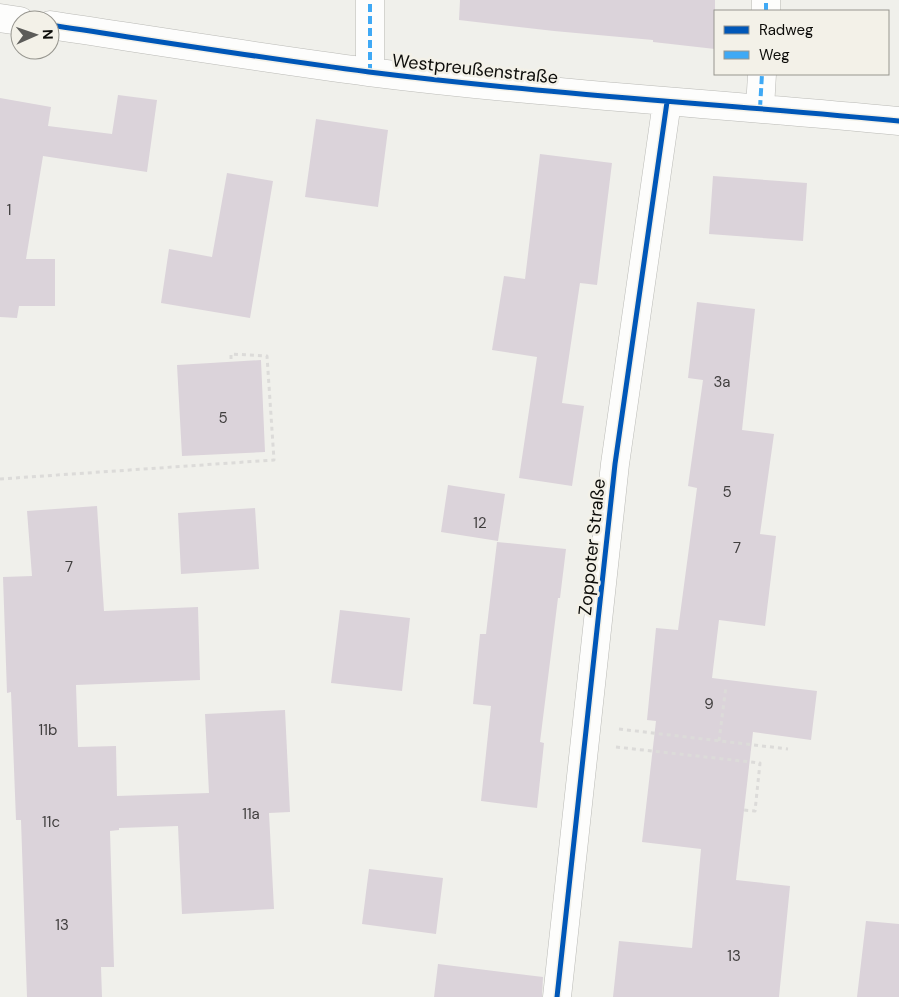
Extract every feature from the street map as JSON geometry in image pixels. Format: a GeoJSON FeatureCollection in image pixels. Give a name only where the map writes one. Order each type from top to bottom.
{"type":"FeatureCollection","features":[{"type":"Feature","properties":{"kind":"street"},"geometry":{"type":"LineString","coordinates":[[370,0],[370,72]]}},
{"type":"Feature","properties":{"kind":"street","name":"Westpreußenstraße"},"geometry":{"type":"LineString","coordinates":[[60,27],[370,72],[667,102],[760,108],[899,121]]}},
{"type":"Feature","properties":{"kind":"street"},"geometry":{"type":"LineString","coordinates":[[760,108],[762,75]]}},
{"type":"Feature","properties":{"kind":"street","name":"Zoppoter Straße"},"geometry":{"type":"LineString","coordinates":[[557,997],[614,464],[667,102]]}},
{"type":"Feature","properties":{"kind":"path"},"geometry":{"type":"LineString","coordinates":[[0,479],[274,460],[267,356],[231,354],[232,362]]}},
{"type":"Feature","properties":{"kind":"path"},"geometry":{"type":"LineString","coordinates":[[719,741],[726,686]]}},
{"type":"Feature","properties":{"kind":"path"},"geometry":{"type":"LineString","coordinates":[[586,734],[719,741],[788,749]]}},
{"type":"Feature","properties":{"kind":"path"},"geometry":{"type":"LineString","coordinates":[[586,734],[760,763],[755,811],[744,810]]}},
{"type":"Feature","properties":{"kind":"building"},"geometry":{"type":"Polygon","coordinates":[[[460,0],[715,0],[714,49],[653,42],[653,40],[459,20],[460,0]]]}},
{"type":"Feature","properties":{"kind":"building"},"geometry":{"type":"Polygon","coordinates":[[[118,95],[157,100],[147,172],[43,156],[26,259],[55,259],[55,306],[19,306],[17,318],[0,317],[0,98],[51,107],[48,126],[112,134],[118,95]]]}},
{"type":"Feature","properties":{"kind":"building"},"geometry":{"type":"Polygon","coordinates":[[[316,119],[388,130],[378,207],[305,197],[316,119]]]}},
{"type":"Feature","properties":{"kind":"building"},"geometry":{"type":"Polygon","coordinates":[[[540,154],[612,163],[597,285],[580,283],[562,403],[584,406],[572,486],[519,478],[537,357],[492,350],[504,276],[525,279],[540,154]]]}},
{"type":"Feature","properties":{"kind":"building"},"geometry":{"type":"Polygon","coordinates":[[[227,173],[273,181],[250,318],[161,303],[169,249],[212,257],[227,173]]]}},
{"type":"Feature","properties":{"kind":"building"},"geometry":{"type":"Polygon","coordinates":[[[713,176],[807,183],[803,241],[709,234],[713,176]]]}},
{"type":"Feature","properties":{"kind":"building"},"geometry":{"type":"Polygon","coordinates":[[[697,302],[755,309],[742,430],[774,434],[760,534],[776,536],[765,626],[719,620],[712,678],[817,691],[811,740],[753,732],[736,880],[790,886],[779,997],[613,997],[619,941],[692,948],[701,849],[642,842],[656,721],[647,720],[656,628],[678,630],[697,488],[688,486],[703,380],[688,378],[697,302]]]}},
{"type":"Feature","properties":{"kind":"building"},"geometry":{"type":"Polygon","coordinates":[[[261,360],[265,452],[182,456],[177,365],[261,360]]]}},
{"type":"Feature","properties":{"kind":"building"},"geometry":{"type":"Polygon","coordinates":[[[448,485],[505,494],[498,541],[441,532],[448,485]]]}},
{"type":"Feature","properties":{"kind":"building"},"geometry":{"type":"Polygon","coordinates":[[[97,506],[104,611],[198,607],[200,680],[76,685],[78,747],[116,746],[117,796],[209,793],[205,714],[285,710],[290,812],[269,813],[274,909],[182,914],[178,826],[119,828],[119,830],[110,831],[114,967],[101,967],[102,997],[27,997],[21,820],[16,820],[11,692],[7,693],[3,577],[32,576],[27,511],[97,506]]]}},
{"type":"Feature","properties":{"kind":"building"},"geometry":{"type":"Polygon","coordinates":[[[255,508],[259,569],[181,574],[178,513],[255,508]]]}},
{"type":"Feature","properties":{"kind":"building"},"geometry":{"type":"Polygon","coordinates":[[[497,542],[566,549],[540,742],[544,743],[537,808],[481,801],[491,706],[473,704],[480,634],[486,634],[497,542]]]}},
{"type":"Feature","properties":{"kind":"building"},"geometry":{"type":"Polygon","coordinates":[[[340,610],[410,618],[402,691],[331,683],[340,610]]]}},
{"type":"Feature","properties":{"kind":"building"},"geometry":{"type":"Polygon","coordinates":[[[369,869],[443,878],[436,934],[362,924],[369,869]]]}},
{"type":"Feature","properties":{"kind":"building"},"geometry":{"type":"Polygon","coordinates":[[[866,921],[899,924],[899,997],[857,997],[866,921]]]}},
{"type":"Feature","properties":{"kind":"building"},"geometry":{"type":"Polygon","coordinates":[[[438,964],[543,977],[542,997],[434,997],[438,964]]]}},
{"type":"Feature","properties":{"kind":"marked path"},"geometry":{"type":"LineString","coordinates":[[370,0],[370,72]]}},
{"type":"Feature","properties":{"kind":"marked path"},"geometry":{"type":"LineString","coordinates":[[766,0],[766,10]]}},
{"type":"Feature","properties":{"kind":"marked path"},"geometry":{"type":"LineString","coordinates":[[760,108],[762,75]]}},
{"type":"Feature","properties":{"kind":"cycle path"},"geometry":{"type":"LineString","coordinates":[[60,27],[289,61],[435,80],[899,121]]}},
{"type":"Feature","properties":{"kind":"cycle path"},"geometry":{"type":"LineString","coordinates":[[557,997],[615,464],[667,102]]}}]}
